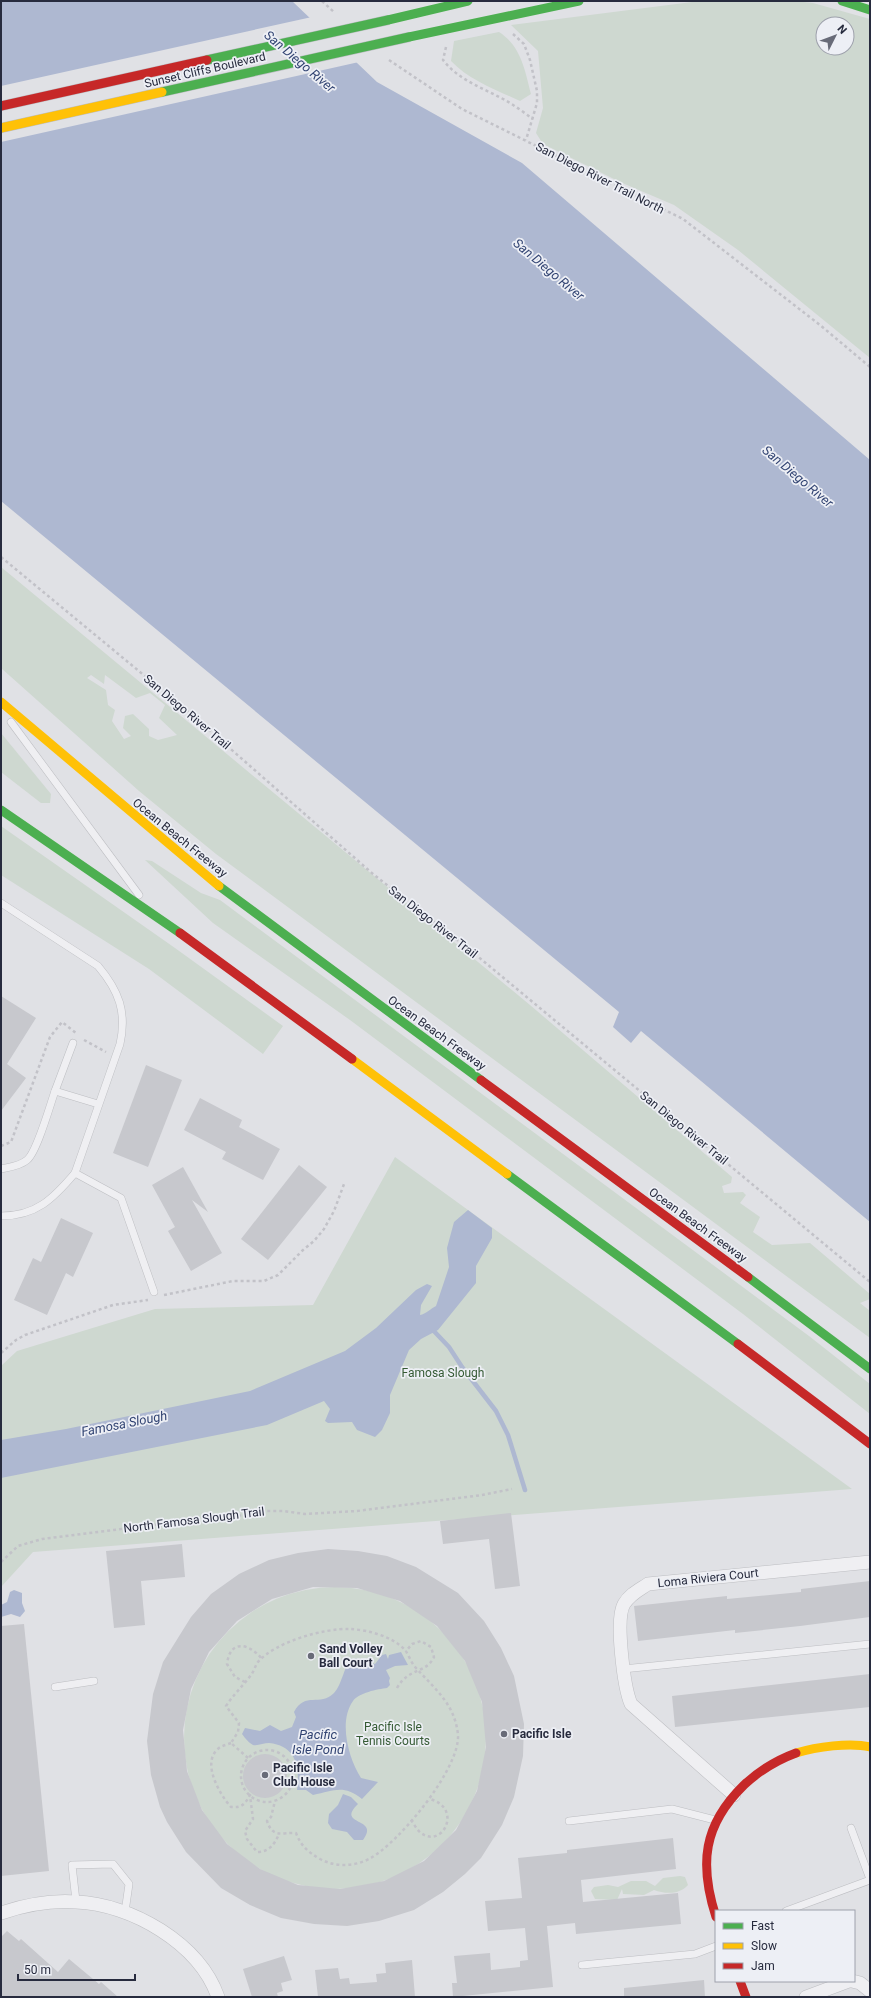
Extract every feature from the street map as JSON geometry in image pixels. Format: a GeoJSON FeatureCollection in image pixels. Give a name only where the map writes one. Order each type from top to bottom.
{"type":"FeatureCollection","features":[{"type":"Feature","properties":{"kind":"main road","name":"Sunset Cliffs Boulevard"},"geometry":{"type":"LineString","coordinates":[[1,106],[468,1]]}},
{"type":"Feature","properties":{"kind":"main road","name":"Sunset Cliffs Boulevard"},"geometry":{"type":"LineString","coordinates":[[1,128],[442,29],[579,1]]}},
{"type":"Feature","properties":{"kind":"main road"},"geometry":{"type":"LineString","coordinates":[[842,1],[870,10]]}},
{"type":"Feature","properties":{"kind":"main road","name":"Ocean Beach Freeway"},"geometry":{"type":"LineString","coordinates":[[1,702],[133,815],[229,894],[752,1280],[870,1370]]}},
{"type":"Feature","properties":{"kind":"main road"},"geometry":{"type":"LineString","coordinates":[[1,810],[156,917],[320,1036],[785,1379],[870,1444]]}},
{"type":"Feature","properties":{"kind":"main road"},"geometry":{"type":"LineString","coordinates":[[715,1914],[709,1898],[707,1870],[709,1843],[716,1820],[734,1795],[764,1768],[796,1753],[862,1745],[870,1748]]}},
{"type":"Feature","properties":{"kind":"main road"},"geometry":{"type":"LineString","coordinates":[[740,1982],[746,1997]]}},
{"type":"Feature","properties":{"kind":"street","name":"Loma Riviera Court"},"geometry":{"type":"LineString","coordinates":[[734,1795],[634,1707],[627,1696],[623,1669],[620,1618],[623,1605],[632,1594],[648,1584],[870,1562]]}},
{"type":"Feature","properties":{"kind":"street"},"geometry":{"type":"LineString","coordinates":[[1,1913],[45,1903],[76,1902],[102,1905],[125,1912],[157,1928],[178,1944],[203,1970],[218,1997]]}},
{"type":"Feature","properties":{"kind":"street"},"geometry":{"type":"LineString","coordinates":[[806,1997],[846,1982]]}},
{"type":"Feature","properties":{"kind":"street"},"geometry":{"type":"LineString","coordinates":[[855,1982],[860,1983],[870,1992]]}},
{"type":"Feature","properties":{"kind":"lane"},"geometry":{"type":"LineString","coordinates":[[1,709],[156,917]]}},
{"type":"Feature","properties":{"kind":"lane"},"geometry":{"type":"LineString","coordinates":[[1,903],[98,966],[116,992],[124,1026],[120,1044],[74,1173],[60,1190],[44,1204],[30,1212],[14,1216],[1,1216]]}},
{"type":"Feature","properties":{"kind":"lane"},"geometry":{"type":"LineString","coordinates":[[1,1169],[20,1165],[28,1159],[34,1148],[73,1042]]}},
{"type":"Feature","properties":{"kind":"lane"},"geometry":{"type":"LineString","coordinates":[[55,1091],[98,1104]]}},
{"type":"Feature","properties":{"kind":"lane"},"geometry":{"type":"LineString","coordinates":[[74,1173],[121,1198],[154,1296]]}},
{"type":"Feature","properties":{"kind":"lane"},"geometry":{"type":"LineString","coordinates":[[623,1669],[870,1644]]}},
{"type":"Feature","properties":{"kind":"lane"},"geometry":{"type":"LineString","coordinates":[[55,1687],[94,1681]]}},
{"type":"Feature","properties":{"kind":"lane"},"geometry":{"type":"LineString","coordinates":[[568,1821],[672,1809],[716,1820]]}},
{"type":"Feature","properties":{"kind":"lane"},"geometry":{"type":"LineString","coordinates":[[789,1910],[870,1879],[851,1828]]}},
{"type":"Feature","properties":{"kind":"lane"},"geometry":{"type":"LineString","coordinates":[[76,1902],[72,1865],[113,1864],[129,1884],[125,1912]]}},
{"type":"Feature","properties":{"kind":"lane"},"geometry":{"type":"LineString","coordinates":[[582,1964],[695,1954],[715,1946]]}},
{"type":"Feature","properties":{"kind":"path"},"geometry":{"type":"LineString","coordinates":[[322,1],[339,16]]}},
{"type":"Feature","properties":{"kind":"path"},"geometry":{"type":"LineString","coordinates":[[498,17],[524,44],[538,91],[537,103],[526,140]]}},
{"type":"Feature","properties":{"kind":"path"},"geometry":{"type":"LineString","coordinates":[[442,29],[446,45],[443,60],[451,70],[482,89],[510,103],[533,119]]}},
{"type":"Feature","properties":{"kind":"path","name":"San Diego River Trail North"},"geometry":{"type":"LineString","coordinates":[[386,57],[462,109],[683,219],[820,325],[870,367]]}},
{"type":"Feature","properties":{"kind":"path","name":"San Diego River Trail"},"geometry":{"type":"LineString","coordinates":[[1,557],[192,715],[373,874],[470,950],[870,1282]]}},
{"type":"Feature","properties":{"kind":"path"},"geometry":{"type":"LineString","coordinates":[[1,1353],[16,1340],[25,1335],[113,1306],[154,1296],[233,1281],[264,1281],[278,1275],[314,1241],[324,1229],[334,1212],[344,1184]]}},
{"type":"Feature","properties":{"kind":"path","name":"North Famosa Slough Trail"},"geometry":{"type":"LineString","coordinates":[[1,1562],[18,1546],[42,1539],[216,1517],[247,1515],[255,1511],[283,1511],[305,1514],[357,1511],[482,1495],[512,1488]]}},
{"type":"Feature","properties":{"kind":"path"},"geometry":{"type":"LineString","coordinates":[[250,1796],[244,1805],[231,1807],[216,1784],[210,1766],[217,1749],[231,1743],[238,1732],[239,1723],[226,1706],[252,1674],[258,1662],[288,1643],[324,1631],[353,1629],[395,1641],[406,1651],[419,1671],[438,1689],[448,1703],[458,1736],[455,1754],[442,1782],[430,1799],[398,1837],[369,1859],[351,1865],[333,1864],[315,1856],[305,1850],[296,1833],[279,1834],[272,1831],[267,1821],[271,1817],[275,1801]]}},
{"type":"Feature","properties":{"kind":"path"},"geometry":{"type":"LineString","coordinates":[[397,1688],[407,1675],[419,1671],[431,1662],[434,1652],[431,1647],[420,1641],[416,1641],[406,1651]]}},
{"type":"Feature","properties":{"kind":"path"},"geometry":{"type":"LineString","coordinates":[[245,1682],[235,1677],[227,1664],[231,1652],[236,1647],[243,1645],[250,1647],[262,1659]]}},
{"type":"Feature","properties":{"kind":"path"},"geometry":{"type":"LineString","coordinates":[[231,1743],[248,1758]]}},
{"type":"Feature","properties":{"kind":"path"},"geometry":{"type":"LineString","coordinates":[[250,1796],[262,1801],[275,1801],[289,1790],[292,1783],[293,1774],[291,1765],[280,1752],[262,1750],[248,1758],[243,1767],[241,1776],[243,1785],[250,1796],[253,1819],[245,1831],[246,1840],[256,1852],[265,1852],[271,1847],[279,1834]]}},
{"type":"Feature","properties":{"kind":"path"},"geometry":{"type":"LineString","coordinates":[[411,1820],[422,1833],[430,1836],[438,1834],[444,1830],[448,1824],[448,1819],[443,1805],[438,1801],[430,1799]]}},
{"type":"Feature","properties":{"kind":"green space"},"geometry":{"type":"Polygon","coordinates":[[[700,1],[795,1],[813,3],[870,19],[870,358],[738,250],[674,205],[620,182],[543,144],[536,133],[543,108],[538,51],[511,25],[700,1]]]}},
{"type":"Feature","properties":{"kind":"green space"},"geometry":{"type":"Polygon","coordinates":[[[499,32],[517,51],[524,68],[531,94],[520,101],[492,89],[474,79],[451,61],[454,41],[499,32]]]}},
{"type":"Feature","properties":{"kind":"green space"},"geometry":{"type":"Polygon","coordinates":[[[1,567],[530,1005],[732,1177],[731,1183],[722,1186],[724,1193],[743,1192],[746,1195],[740,1203],[760,1217],[753,1232],[772,1245],[810,1243],[870,1294],[870,1299],[860,1303],[870,1311],[870,1338],[216,854],[139,791],[1,668],[1,567]],[[91,675],[87,678],[106,690],[108,705],[115,710],[112,721],[124,739],[131,736],[123,728],[125,716],[133,714],[149,729],[149,736],[158,740],[177,735],[159,718],[165,705],[150,693],[136,698],[105,675],[104,684],[91,675]]]}},
{"type":"Feature","properties":{"kind":"green space"},"geometry":{"type":"Polygon","coordinates":[[[1,733],[51,794],[50,803],[41,803],[1,772],[1,733]]]}},
{"type":"Feature","properties":{"kind":"green space"},"geometry":{"type":"Polygon","coordinates":[[[1,826],[283,1026],[263,1054],[149,969],[1,875],[1,826]]]}},
{"type":"Feature","properties":{"kind":"green space"},"geometry":{"type":"Polygon","coordinates":[[[145,860],[152,861],[201,893],[220,900],[809,1336],[870,1384],[870,1414],[743,1314],[350,1020],[213,923],[145,860]]]}},
{"type":"Feature","properties":{"kind":"green space","name":"Famosa Slough"},"geometry":{"type":"Polygon","coordinates":[[[395,1157],[852,1489],[33,1552],[1,1587],[1,1366],[17,1351],[155,1309],[313,1305],[395,1157]]]}},
{"type":"Feature","properties":{"kind":"green space","name":"Pacific Isle Tennis Courts"},"geometry":{"type":"Polygon","coordinates":[[[335,1587],[364,1590],[393,1599],[419,1613],[442,1631],[460,1654],[474,1680],[483,1709],[486,1738],[483,1767],[474,1796],[460,1822],[442,1845],[419,1863],[393,1877],[364,1886],[335,1889],[306,1886],[277,1877],[251,1863],[228,1845],[210,1822],[196,1796],[187,1767],[184,1738],[187,1709],[196,1680],[210,1654],[228,1631],[251,1613],[277,1599],[306,1590],[335,1587]]]}},
{"type":"Feature","properties":{"kind":"green space"},"geometry":{"type":"Polygon","coordinates":[[[680,1876],[685,1877],[688,1885],[680,1891],[672,1893],[654,1890],[644,1895],[623,1894],[622,1889],[617,1900],[595,1899],[591,1891],[594,1887],[608,1885],[618,1887],[631,1881],[646,1881],[655,1886],[663,1878],[680,1876]]]}},
{"type":"Feature","properties":{"kind":"water","name":"San Diego River"},"geometry":{"type":"Polygon","coordinates":[[[1,1],[292,1],[377,82],[522,163],[870,460],[870,1222],[641,1031],[631,1043],[613,1027],[619,1012],[1,501],[1,1]]]}},
{"type":"Feature","properties":{"kind":"water"},"geometry":{"type":"Polygon","coordinates":[[[468,1210],[492,1228],[492,1238],[476,1266],[476,1283],[438,1330],[421,1339],[409,1350],[390,1395],[390,1413],[382,1430],[375,1437],[357,1430],[352,1422],[328,1423],[325,1421],[330,1409],[324,1401],[267,1425],[1,1478],[1,1440],[66,1429],[250,1391],[345,1351],[376,1328],[416,1290],[427,1284],[432,1286],[421,1305],[420,1315],[426,1313],[436,1306],[449,1267],[447,1248],[454,1222],[468,1210]]]}},
{"type":"Feature","properties":{"kind":"water"},"geometry":{"type":"Polygon","coordinates":[[[14,1590],[22,1593],[22,1603],[25,1611],[20,1617],[11,1614],[1,1617],[1,1605],[7,1602],[10,1592],[14,1590]]]}},
{"type":"Feature","properties":{"kind":"water","name":"Pacific Isle Pond"},"geometry":{"type":"Polygon","coordinates":[[[401,1652],[408,1665],[395,1666],[386,1670],[390,1678],[390,1685],[387,1688],[374,1690],[356,1698],[353,1701],[346,1719],[349,1751],[361,1778],[378,1782],[362,1799],[349,1791],[344,1790],[313,1795],[306,1790],[297,1790],[297,1766],[291,1753],[278,1745],[269,1743],[253,1745],[242,1734],[245,1728],[260,1731],[270,1725],[281,1731],[292,1727],[296,1717],[294,1712],[298,1706],[308,1700],[323,1699],[334,1693],[347,1665],[351,1660],[361,1659],[375,1664],[382,1655],[386,1654],[388,1659],[389,1655],[401,1652]]]}},
{"type":"Feature","properties":{"kind":"water"},"geometry":{"type":"Polygon","coordinates":[[[343,1794],[351,1797],[358,1804],[352,1811],[352,1816],[367,1828],[367,1833],[363,1840],[354,1840],[347,1832],[332,1829],[328,1823],[329,1814],[338,1805],[343,1794]]]}},
{"type":"Feature","properties":{"kind":"pier"},"geometry":{"type":"Polygon","coordinates":[[[312,17],[359,62],[1,142],[1,86],[312,17]]]}},
{"type":"Feature","properties":{"kind":"building"},"geometry":{"type":"Polygon","coordinates":[[[1,996],[36,1018],[7,1064],[26,1078],[1,1111],[1,996]]]}},
{"type":"Feature","properties":{"kind":"building"},"geometry":{"type":"Polygon","coordinates":[[[146,1065],[182,1080],[148,1167],[113,1153],[146,1065]]]}},
{"type":"Feature","properties":{"kind":"building"},"geometry":{"type":"Polygon","coordinates":[[[200,1098],[242,1120],[239,1127],[280,1149],[263,1180],[222,1159],[226,1152],[184,1130],[200,1098]]]}},
{"type":"Feature","properties":{"kind":"building"},"geometry":{"type":"Polygon","coordinates":[[[299,1165],[327,1187],[268,1260],[241,1239],[299,1165]]]}},
{"type":"Feature","properties":{"kind":"building"},"geometry":{"type":"Polygon","coordinates":[[[183,1167],[208,1212],[192,1200],[222,1253],[191,1271],[168,1231],[175,1227],[152,1185],[183,1167]]]}},
{"type":"Feature","properties":{"kind":"building"},"geometry":{"type":"Polygon","coordinates":[[[61,1218],[93,1233],[73,1277],[66,1273],[47,1315],[14,1300],[33,1258],[41,1262],[61,1218]]]}},
{"type":"Feature","properties":{"kind":"building"},"geometry":{"type":"Polygon","coordinates":[[[511,1513],[520,1586],[495,1589],[489,1539],[443,1544],[440,1521],[511,1513]]]}},
{"type":"Feature","properties":{"kind":"building"},"geometry":{"type":"Polygon","coordinates":[[[182,1544],[185,1577],[141,1581],[145,1625],[114,1628],[106,1551],[182,1544]]]}},
{"type":"Feature","properties":{"kind":"building","name":"Pacific Isle"},"geometry":{"type":"Polygon","coordinates":[[[328,1549],[358,1551],[387,1556],[416,1567],[458,1593],[484,1621],[501,1648],[514,1676],[524,1724],[523,1756],[514,1797],[502,1825],[481,1858],[465,1874],[443,1892],[414,1910],[379,1921],[347,1926],[314,1924],[281,1918],[250,1905],[221,1888],[186,1852],[167,1822],[160,1807],[151,1775],[147,1741],[153,1694],[163,1662],[191,1617],[211,1594],[239,1574],[269,1560],[298,1553],[328,1549]],[[313,1587],[272,1599],[237,1621],[209,1652],[191,1689],[183,1730],[187,1771],[202,1810],[227,1844],[260,1869],[298,1885],[340,1889],[384,1881],[424,1861],[456,1830],[477,1791],[486,1747],[482,1702],[465,1661],[437,1626],[400,1601],[357,1588],[313,1587]]]}},
{"type":"Feature","properties":{"kind":"building"},"geometry":{"type":"Polygon","coordinates":[[[870,1581],[870,1617],[735,1633],[735,1630],[638,1641],[634,1606],[727,1596],[727,1599],[801,1592],[801,1589],[870,1581]]]}},
{"type":"Feature","properties":{"kind":"building"},"geometry":{"type":"Polygon","coordinates":[[[24,1624],[49,1871],[1,1876],[1,1626],[24,1624]]]}},
{"type":"Feature","properties":{"kind":"building"},"geometry":{"type":"Polygon","coordinates":[[[870,1674],[870,1707],[675,1727],[672,1696],[870,1674]]]}},
{"type":"Feature","properties":{"kind":"building","name":"Pacific Isle Club House"},"geometry":{"type":"Polygon","coordinates":[[[261,1754],[269,1754],[274,1755],[281,1760],[286,1767],[286,1785],[281,1792],[274,1797],[261,1798],[253,1795],[246,1788],[243,1780],[243,1772],[246,1764],[253,1757],[261,1754]]]}},
{"type":"Feature","properties":{"kind":"building"},"geometry":{"type":"Polygon","coordinates":[[[673,1838],[676,1869],[581,1880],[583,1902],[678,1893],[681,1924],[576,1934],[575,1923],[547,1926],[553,1987],[453,1997],[452,1983],[457,1983],[454,1956],[490,1953],[491,1970],[520,1967],[520,1961],[528,1960],[525,1928],[488,1931],[485,1901],[522,1898],[518,1858],[567,1853],[567,1850],[673,1838]]]}},
{"type":"Feature","properties":{"kind":"building"},"geometry":{"type":"Polygon","coordinates":[[[7,1931],[19,1941],[21,1939],[58,1972],[69,1959],[99,1984],[101,1982],[118,1997],[1,1997],[1,1937],[7,1931]]]}},
{"type":"Feature","properties":{"kind":"building"},"geometry":{"type":"Polygon","coordinates":[[[284,1956],[292,1980],[281,1983],[283,1991],[277,1993],[278,1997],[252,1997],[243,1969],[284,1956]]]}},
{"type":"Feature","properties":{"kind":"building"},"geometry":{"type":"Polygon","coordinates":[[[412,1960],[415,1997],[318,1997],[315,1970],[338,1968],[340,1979],[349,1978],[350,1984],[377,1982],[376,1974],[386,1973],[385,1963],[412,1960]]]}},
{"type":"Feature","properties":{"kind":"building"},"geometry":{"type":"Polygon","coordinates":[[[704,1980],[705,1997],[624,1997],[624,1988],[704,1980]]]}},
{"type":"Feature","properties":{"kind":"waterway"},"geometry":{"type":"LineString","coordinates":[[431,1328],[449,1347],[462,1367],[496,1411],[508,1435],[525,1490]]}},
{"type":"Feature","properties":{"kind":"traffic: fast"},"geometry":{"type":"LineString","coordinates":[[388,20],[468,1]]}},
{"type":"Feature","properties":{"kind":"traffic: fast"},"geometry":{"type":"LineString","coordinates":[[409,37],[579,1]]}},
{"type":"Feature","properties":{"kind":"traffic: fast"},"geometry":{"type":"LineString","coordinates":[[842,1],[870,10]]}},
{"type":"Feature","properties":{"kind":"traffic: fast"},"geometry":{"type":"LineString","coordinates":[[207,60],[388,20]]}},
{"type":"Feature","properties":{"kind":"traffic: fast"},"geometry":{"type":"LineString","coordinates":[[162,92],[409,37]]}},
{"type":"Feature","properties":{"kind":"traffic: fast"},"geometry":{"type":"LineString","coordinates":[[1,810],[180,933]]}},
{"type":"Feature","properties":{"kind":"traffic: fast"},"geometry":{"type":"LineString","coordinates":[[219,886],[481,1080]]}},
{"type":"Feature","properties":{"kind":"traffic: fast"},"geometry":{"type":"LineString","coordinates":[[507,1174],[738,1344]]}},
{"type":"Feature","properties":{"kind":"traffic: fast"},"geometry":{"type":"LineString","coordinates":[[748,1277],[870,1369]]}},
{"type":"Feature","properties":{"kind":"traffic: slow"},"geometry":{"type":"LineString","coordinates":[[1,128],[162,92]]}},
{"type":"Feature","properties":{"kind":"traffic: slow"},"geometry":{"type":"LineString","coordinates":[[1,702],[219,886]]}},
{"type":"Feature","properties":{"kind":"traffic: slow"},"geometry":{"type":"LineString","coordinates":[[352,1059],[507,1174]]}},
{"type":"Feature","properties":{"kind":"traffic: slow"},"geometry":{"type":"LineString","coordinates":[[796,1753],[843,1745],[870,1747]]}},
{"type":"Feature","properties":{"kind":"traffic: jam"},"geometry":{"type":"LineString","coordinates":[[1,106],[207,60]]}},
{"type":"Feature","properties":{"kind":"traffic: jam"},"geometry":{"type":"LineString","coordinates":[[180,933],[352,1059]]}},
{"type":"Feature","properties":{"kind":"traffic: jam"},"geometry":{"type":"LineString","coordinates":[[481,1080],[748,1277]]}},
{"type":"Feature","properties":{"kind":"traffic: jam"},"geometry":{"type":"LineString","coordinates":[[738,1344],[870,1444]]}},
{"type":"Feature","properties":{"kind":"traffic: jam"},"geometry":{"type":"LineString","coordinates":[[715,1913],[707,1880],[707,1862],[708,1846],[720,1815],[730,1800],[756,1775],[768,1766],[796,1753]]}},
{"type":"Feature","properties":{"kind":"traffic: jam"},"geometry":{"type":"LineString","coordinates":[[740,1982],[746,1997]]}},
{"type":"Feature","properties":{"kind":"place","name":"Sand Volley Ball Court"},"geometry":{"type":"Point","coordinates":[311,1656]}},
{"type":"Feature","properties":{"kind":"place","name":"Pacific Isle"},"geometry":{"type":"Point","coordinates":[504,1734]}},
{"type":"Feature","properties":{"kind":"place","name":"Pacific Isle Club House"},"geometry":{"type":"Point","coordinates":[265,1775]}}]}
